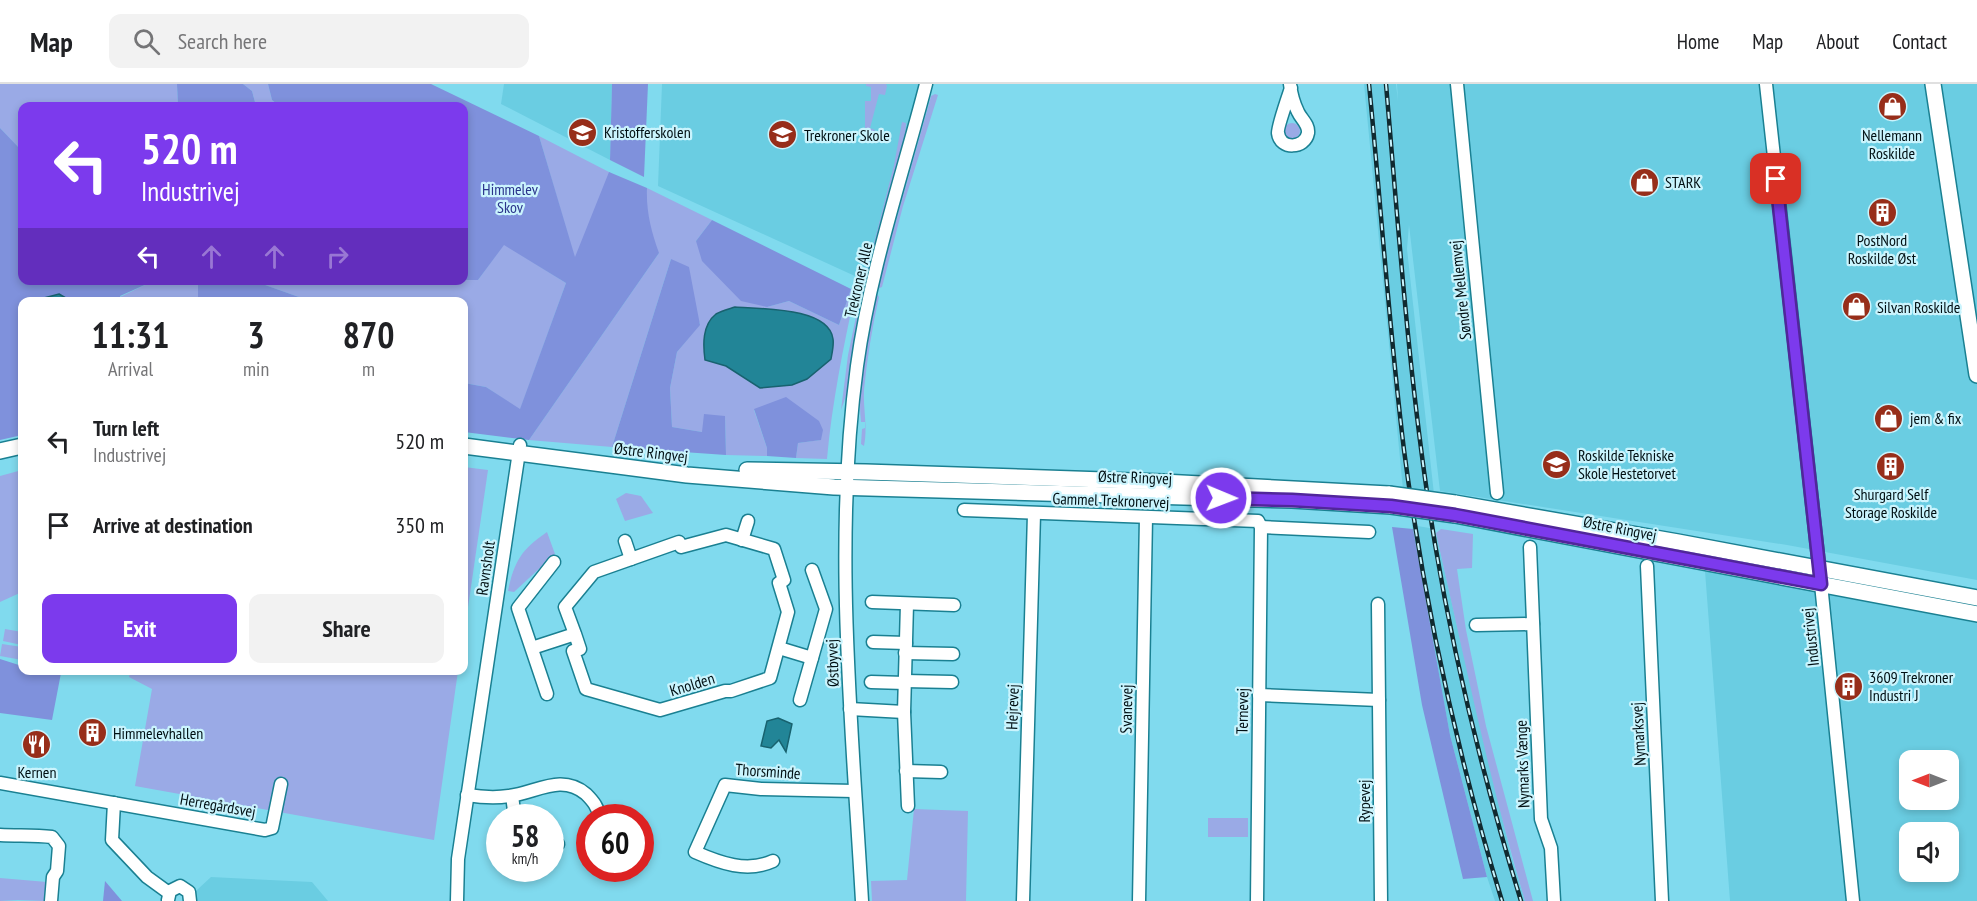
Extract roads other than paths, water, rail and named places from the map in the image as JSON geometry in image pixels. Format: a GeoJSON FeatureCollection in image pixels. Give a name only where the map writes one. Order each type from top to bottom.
{"type":"FeatureCollection","features":[{"type":"Feature","properties":{"kind":"main road"},"geometry":{"type":"LineString","coordinates":[[1933,84],[1977,375]]}},
{"type":"Feature","properties":{"kind":"main road","name":"Østre Ringvej"},"geometry":{"type":"LineString","coordinates":[[468,439],[687,475],[847,488],[1292,500],[1390,500]]}},
{"type":"Feature","properties":{"kind":"main road","name":"Østre Ringvej"},"geometry":{"type":"LineString","coordinates":[[468,446],[734,470],[1163,482],[1390,500],[1455,509],[1820,576],[1977,598]]}},
{"type":"Feature","properties":{"kind":"main road"},"geometry":{"type":"LineString","coordinates":[[0,451],[18,447]]}},
{"type":"Feature","properties":{"kind":"main road","name":"Østre Ringvej"},"geometry":{"type":"LineString","coordinates":[[1820,576],[1977,614]]}},
{"type":"Feature","properties":{"kind":"street","name":"Trekroner Alle"},"geometry":{"type":"LineString","coordinates":[[847,488],[852,402],[857,363],[872,288],[926,84]]}},
{"type":"Feature","properties":{"kind":"street","name":"Søndre Mellemvej"},"geometry":{"type":"LineString","coordinates":[[1457,84],[1497,493]]}},
{"type":"Feature","properties":{"kind":"street","name":"Industrivej"},"geometry":{"type":"LineString","coordinates":[[1766,84],[1853,901]]}},
{"type":"Feature","properties":{"kind":"street","name":"Ravnsholt"},"geometry":{"type":"LineString","coordinates":[[457,901],[458,859],[519,449]]}},
{"type":"Feature","properties":{"kind":"street","name":"Østbyvej"},"geometry":{"type":"LineString","coordinates":[[847,488],[850,709],[862,901]]}},
{"type":"Feature","properties":{"kind":"street","name":"Gammel Trekronervej"},"geometry":{"type":"LineString","coordinates":[[964,510],[1146,517],[1369,532]]}},
{"type":"Feature","properties":{"kind":"street","name":"Hejrevej"},"geometry":{"type":"LineString","coordinates":[[1023,901],[1034,513]]}},
{"type":"Feature","properties":{"kind":"street","name":"Svanevej"},"geometry":{"type":"LineString","coordinates":[[1139,901],[1146,517]]}},
{"type":"Feature","properties":{"kind":"street"},"geometry":{"type":"LineString","coordinates":[[742,540],[748,521]]}},
{"type":"Feature","properties":{"kind":"street","name":"Ternevej"},"geometry":{"type":"LineString","coordinates":[[1257,901],[1259,524]]}},
{"type":"Feature","properties":{"kind":"street","name":"Knolden"},"geometry":{"type":"LineString","coordinates":[[726,535],[742,540],[774,549],[784,580],[779,583],[788,612],[770,678],[660,711],[586,689],[573,651],[580,649],[566,607],[594,572],[679,542],[681,547],[726,535]]}},
{"type":"Feature","properties":{"kind":"street"},"geometry":{"type":"LineString","coordinates":[[626,542],[632,559]]}},
{"type":"Feature","properties":{"kind":"street","name":"Nymarks Vænge"},"geometry":{"type":"LineString","coordinates":[[1530,547],[1541,819],[1551,848],[1554,901]]}},
{"type":"Feature","properties":{"kind":"street"},"geometry":{"type":"LineString","coordinates":[[518,608],[554,562]]}},
{"type":"Feature","properties":{"kind":"street","name":"Nymarksvej"},"geometry":{"type":"LineString","coordinates":[[1647,566],[1662,901]]}},
{"type":"Feature","properties":{"kind":"street"},"geometry":{"type":"LineString","coordinates":[[800,700],[826,609],[812,570]]}},
{"type":"Feature","properties":{"kind":"street"},"geometry":{"type":"LineString","coordinates":[[872,602],[954,605]]}},
{"type":"Feature","properties":{"kind":"street"},"geometry":{"type":"LineString","coordinates":[[497,603],[518,608]]}},
{"type":"Feature","properties":{"kind":"street"},"geometry":{"type":"LineString","coordinates":[[907,604],[904,712],[908,807]]}},
{"type":"Feature","properties":{"kind":"street","name":"Rypevej"},"geometry":{"type":"LineString","coordinates":[[1378,604],[1381,901]]}},
{"type":"Feature","properties":{"kind":"street"},"geometry":{"type":"LineString","coordinates":[[518,608],[547,694]]}},
{"type":"Feature","properties":{"kind":"street"},"geometry":{"type":"LineString","coordinates":[[826,609],[847,609]]}},
{"type":"Feature","properties":{"kind":"street"},"geometry":{"type":"LineString","coordinates":[[1476,625],[1533,624]]}},
{"type":"Feature","properties":{"kind":"street"},"geometry":{"type":"LineString","coordinates":[[532,648],[575,634]]}},
{"type":"Feature","properties":{"kind":"street"},"geometry":{"type":"LineString","coordinates":[[873,642],[953,654]]}},
{"type":"Feature","properties":{"kind":"street"},"geometry":{"type":"LineString","coordinates":[[779,648],[812,658]]}},
{"type":"Feature","properties":{"kind":"street"},"geometry":{"type":"LineString","coordinates":[[871,682],[952,682]]}},
{"type":"Feature","properties":{"kind":"street"},"geometry":{"type":"LineString","coordinates":[[1259,695],[1379,700]]}},
{"type":"Feature","properties":{"kind":"street"},"geometry":{"type":"LineString","coordinates":[[850,709],[904,712]]}},
{"type":"Feature","properties":{"kind":"street"},"geometry":{"type":"LineString","coordinates":[[906,771],[941,772]]}},
{"type":"Feature","properties":{"kind":"street","name":"Herregårdsvej"},"geometry":{"type":"LineString","coordinates":[[0,783],[265,830],[272,828],[280,784]]}},
{"type":"Feature","properties":{"kind":"street"},"geometry":{"type":"LineString","coordinates":[[467,795],[512,796],[547,786],[564,784],[579,788],[595,804]]}},
{"type":"Feature","properties":{"kind":"street","name":"Thorsminde"},"geometry":{"type":"LineString","coordinates":[[773,861],[761,866],[737,866],[719,862],[695,852],[725,785],[761,789],[854,791]]}},
{"type":"Feature","properties":{"kind":"street"},"geometry":{"type":"LineString","coordinates":[[512,796],[513,804]]}},
{"type":"Feature","properties":{"kind":"street"},"geometry":{"type":"LineString","coordinates":[[114,803],[112,840],[168,897],[176,887],[183,887],[189,892],[190,901]]}},
{"type":"Feature","properties":{"kind":"street"},"geometry":{"type":"LineString","coordinates":[[0,835],[23,834],[52,837],[58,846],[57,871],[53,877],[51,901]]}},
{"type":"Feature","properties":{"kind":"street","name":"Østbyvej"},"geometry":{"type":"LineString","coordinates":[[854,901],[857,837]]}},
{"type":"Feature","properties":{"kind":"railway"},"geometry":{"type":"LineString","coordinates":[[1369,84],[1394,358],[1404,450],[1421,564],[1456,734],[1502,901]]}},
{"type":"Feature","properties":{"kind":"railway"},"geometry":{"type":"LineString","coordinates":[[1386,84],[1412,372],[1435,544],[1472,724],[1521,901]]}},
{"type":"Feature","properties":{"kind":"place","name":"Nellemann Roskilde"},"geometry":{"type":"Point","coordinates":[1892,107]}},
{"type":"Feature","properties":{"kind":"place","name":"Kristofferskolen"},"geometry":{"type":"Point","coordinates":[583,132]}},
{"type":"Feature","properties":{"kind":"place","name":"Trekroner Skole"},"geometry":{"type":"Point","coordinates":[783,135]}},
{"type":"Feature","properties":{"kind":"place","name":"STARK"},"geometry":{"type":"Point","coordinates":[1644,182]}},
{"type":"Feature","properties":{"kind":"place","name":"PostNord Roskilde Øst"},"geometry":{"type":"Point","coordinates":[1882,212]}},
{"type":"Feature","properties":{"kind":"place","name":"Silvan Roskilde"},"geometry":{"type":"Point","coordinates":[1856,307]}},
{"type":"Feature","properties":{"kind":"place","name":"jem & fix"},"geometry":{"type":"Point","coordinates":[1889,418]}},
{"type":"Feature","properties":{"kind":"place","name":"Roskilde Tekniske Skole Hestetorvet"},"geometry":{"type":"Point","coordinates":[1557,464]}},
{"type":"Feature","properties":{"kind":"place","name":"Shurgard Self Storage Roskilde"},"geometry":{"type":"Point","coordinates":[1891,466]}},
{"type":"Feature","properties":{"kind":"place","name":"3609 Trekroner Industri J"},"geometry":{"type":"Point","coordinates":[1848,686]}},
{"type":"Feature","properties":{"kind":"place","name":"Himmelevhallen"},"geometry":{"type":"Point","coordinates":[92,733]}},
{"type":"Feature","properties":{"kind":"place","name":"Kernen"},"geometry":{"type":"Point","coordinates":[37,744]}},
{"type":"Feature","properties":{"kind":"park label","name":"Himmelev Skov"},"geometry":{"type":"Point","coordinates":[510,198]}}]}
